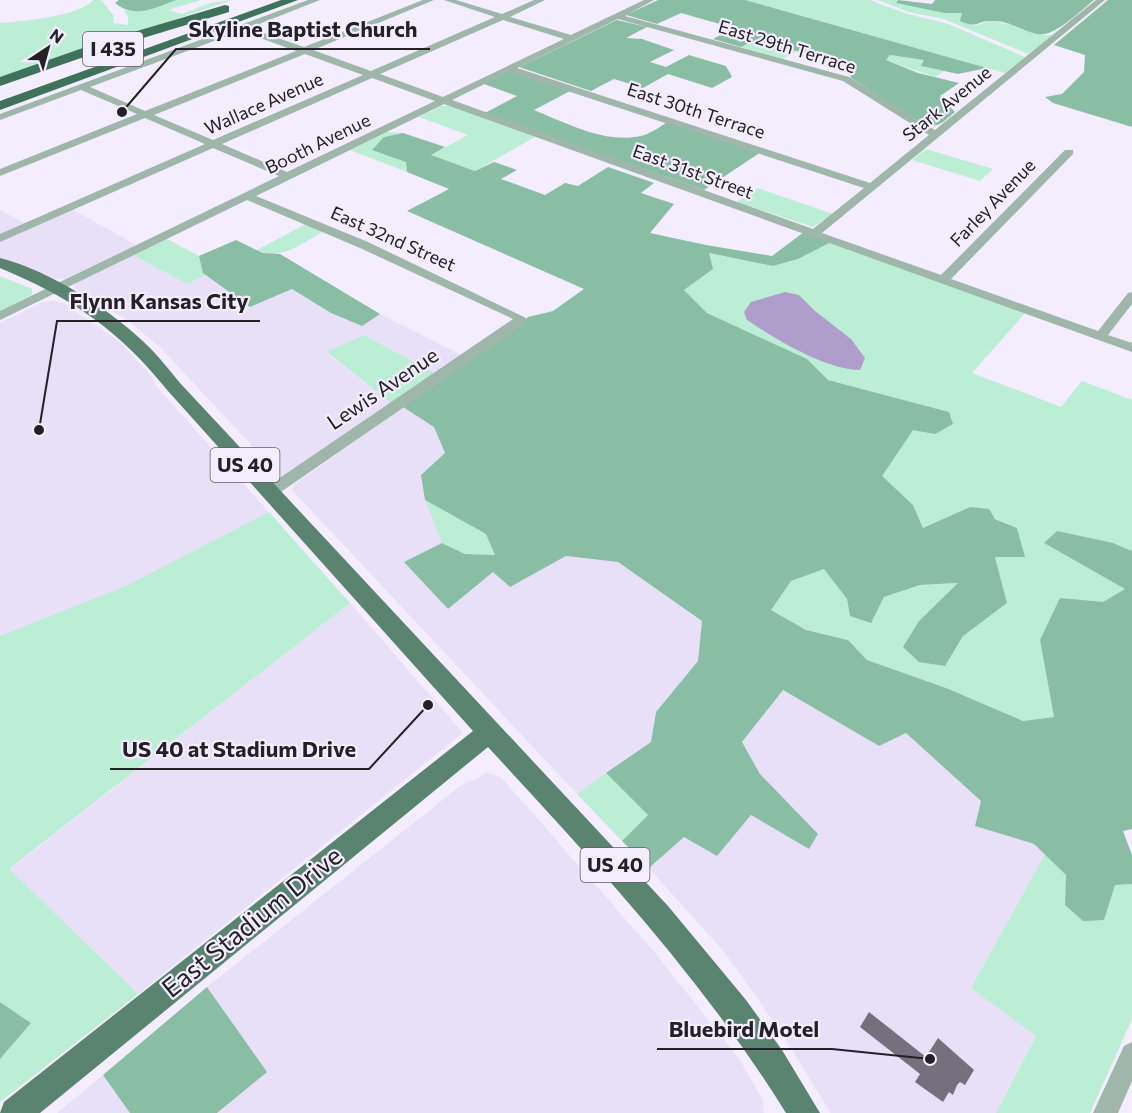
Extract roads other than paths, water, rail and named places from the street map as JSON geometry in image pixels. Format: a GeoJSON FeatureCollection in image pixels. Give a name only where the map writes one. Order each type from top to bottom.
{"type":"FeatureCollection","features":[{"type":"Feature","properties":{"kind":"highway","name":"I 435"},"geometry":{"type":"LineString","coordinates":[[0,99],[273,0]]}},
{"type":"Feature","properties":{"kind":"highway"},"geometry":{"type":"LineString","coordinates":[[0,106],[292,0]]}},
{"type":"Feature","properties":{"kind":"highway","name":"I 435"},"geometry":{"type":"LineString","coordinates":[[0,82],[105,45],[229,8],[0,90]]}},
{"type":"Feature","properties":{"kind":"highway"},"geometry":{"type":"LineString","coordinates":[[0,111],[223,30],[259,12]]}},
{"type":"Feature","properties":{"kind":"main road","name":"US 40"},"geometry":{"type":"LineString","coordinates":[[0,263],[56,289],[115,326],[146,352],[489,732],[635,886],[735,1007],[804,1113]]}},
{"type":"Feature","properties":{"kind":"main road","name":"East Stadium Drive"},"geometry":{"type":"LineString","coordinates":[[15,1113],[489,732]]}},
{"type":"Feature","properties":{"kind":"street"},"geometry":{"type":"LineString","coordinates":[[0,117],[316,0]]}},
{"type":"Feature","properties":{"kind":"street"},"geometry":{"type":"LineString","coordinates":[[0,173],[430,0]]}},
{"type":"Feature","properties":{"kind":"street"},"geometry":{"type":"LineString","coordinates":[[448,0],[572,39]]}},
{"type":"Feature","properties":{"kind":"street","name":"Wallace Avenue"},"geometry":{"type":"LineString","coordinates":[[0,238],[542,0]]}},
{"type":"Feature","properties":{"kind":"street","name":"Booth Avenue"},"geometry":{"type":"LineString","coordinates":[[0,316],[650,0]]}},
{"type":"Feature","properties":{"kind":"street","name":"Stark Avenue"},"geometry":{"type":"LineString","coordinates":[[815,233],[1101,0]]}},
{"type":"Feature","properties":{"kind":"street","name":"East 29th Terrace"},"geometry":{"type":"LineString","coordinates":[[617,16],[846,79],[919,126],[936,134]]}},
{"type":"Feature","properties":{"kind":"street","name":"East 31st Street"},"geometry":{"type":"LineString","coordinates":[[242,28],[1132,348]]}},
{"type":"Feature","properties":{"kind":"street","name":"East 30th Terrace"},"geometry":{"type":"LineString","coordinates":[[510,69],[872,187]]}},
{"type":"Feature","properties":{"kind":"street"},"geometry":{"type":"LineString","coordinates":[[82,87],[289,177]]}},
{"type":"Feature","properties":{"kind":"street","name":"Farley Avenue"},"geometry":{"type":"LineString","coordinates":[[943,280],[1069,152]]}},
{"type":"Feature","properties":{"kind":"street","name":"East 32nd Street"},"geometry":{"type":"LineString","coordinates":[[247,196],[364,245],[517,314],[519,321]]}},
{"type":"Feature","properties":{"kind":"street"},"geometry":{"type":"LineString","coordinates":[[1101,337],[1132,296]]}},
{"type":"Feature","properties":{"kind":"street","name":"Lewis Avenue"},"geometry":{"type":"LineString","coordinates":[[270,492],[519,321]]}},
{"type":"Feature","properties":{"kind":"street"},"geometry":{"type":"LineString","coordinates":[[1105,1113],[1132,1054]]}},
{"type":"Feature","properties":{"kind":"place","name":"Skyline Baptist Church"},"geometry":{"type":"Point","coordinates":[122,112]}},
{"type":"Feature","properties":{"kind":"place","name":"Flynn Kansas City"},"geometry":{"type":"Point","coordinates":[39,430]}},
{"type":"Feature","properties":{"kind":"place","name":"US 40 at Stadium Drive"},"geometry":{"type":"Point","coordinates":[428,705]}},
{"type":"Feature","properties":{"kind":"place","name":"Bluebird Motel"},"geometry":{"type":"Point","coordinates":[930,1059]}}]}
